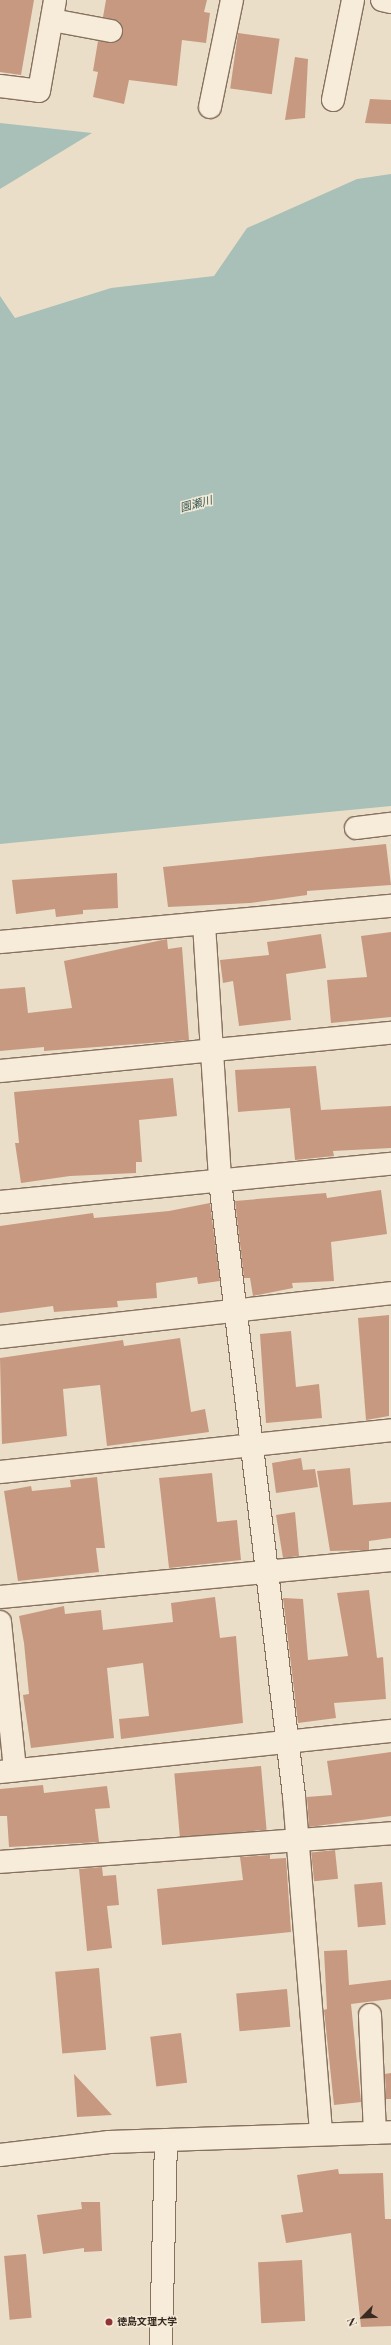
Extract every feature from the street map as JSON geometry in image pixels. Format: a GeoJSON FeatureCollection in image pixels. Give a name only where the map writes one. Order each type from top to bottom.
{"type":"FeatureCollection","features":[{"type":"Feature","properties":{"kind":"street"},"geometry":{"type":"LineString","coordinates":[[210,107],[232,0]]}},
{"type":"Feature","properties":{"kind":"street"},"geometry":{"type":"LineString","coordinates":[[333,100],[353,0]]}},
{"type":"Feature","properties":{"kind":"street"},"geometry":{"type":"LineString","coordinates":[[382,0],[391,2]]}},
{"type":"Feature","properties":{"kind":"street"},"geometry":{"type":"LineString","coordinates":[[0,86],[39,91],[54,10],[111,31]]}},
{"type":"Feature","properties":{"kind":"street"},"geometry":{"type":"LineString","coordinates":[[356,828],[391,824]]}},
{"type":"Feature","properties":{"kind":"street"},"geometry":{"type":"LineString","coordinates":[[0,942],[391,906]]}},
{"type":"Feature","properties":{"kind":"street"},"geometry":{"type":"LineString","coordinates":[[204,924],[220,1181],[254,1445],[287,1740],[297,1841],[321,2134]]}},
{"type":"Feature","properties":{"kind":"street"},"geometry":{"type":"LineString","coordinates":[[0,1071],[211,1053],[391,1033]]}},
{"type":"Feature","properties":{"kind":"street"},"geometry":{"type":"LineString","coordinates":[[0,1202],[391,1164]]}},
{"type":"Feature","properties":{"kind":"street"},"geometry":{"type":"LineString","coordinates":[[0,1336],[236,1308],[391,1293]]}},
{"type":"Feature","properties":{"kind":"street"},"geometry":{"type":"LineString","coordinates":[[0,1472],[391,1430]]}},
{"type":"Feature","properties":{"kind":"street"},"geometry":{"type":"LineString","coordinates":[[0,1597],[267,1569],[391,1560]]}},
{"type":"Feature","properties":{"kind":"street"},"geometry":{"type":"LineString","coordinates":[[0,1622],[8,1771],[287,1740],[391,1731]]}},
{"type":"Feature","properties":{"kind":"street"},"geometry":{"type":"LineString","coordinates":[[0,1862],[391,1833]]}},
{"type":"Feature","properties":{"kind":"street"},"geometry":{"type":"LineString","coordinates":[[0,2155],[109,2142],[383,2132],[370,2014]]}},
{"type":"Feature","properties":{"kind":"street"},"geometry":{"type":"LineString","coordinates":[[161,2345],[166,2140]]}},
{"type":"Feature","properties":{"kind":"water"},"geometry":{"type":"Polygon","coordinates":[[[0,123],[92,133],[0,189],[0,123]]]}},
{"type":"Feature","properties":{"kind":"water","name":"園瀬川"},"geometry":{"type":"Polygon","coordinates":[[[391,174],[391,806],[0,844],[0,296],[15,318],[111,288],[214,276],[247,228],[357,179],[391,174]]]}},
{"type":"Feature","properties":{"kind":"building"},"geometry":{"type":"Polygon","coordinates":[[[0,0],[34,0],[21,75],[0,72],[0,0]]]}},
{"type":"Feature","properties":{"kind":"building"},"geometry":{"type":"Polygon","coordinates":[[[106,0],[207,0],[204,12],[210,13],[206,43],[182,40],[177,86],[129,80],[124,104],[93,97],[98,72],[93,71],[98,41],[115,43],[123,33],[119,21],[103,17],[106,0]]]}},
{"type":"Feature","properties":{"kind":"building"},"geometry":{"type":"Polygon","coordinates":[[[238,33],[280,39],[272,94],[230,88],[238,33]]]}},
{"type":"Feature","properties":{"kind":"building"},"geometry":{"type":"Polygon","coordinates":[[[295,57],[308,59],[305,118],[285,120],[295,57]]]}},
{"type":"Feature","properties":{"kind":"building"},"geometry":{"type":"Polygon","coordinates":[[[370,99],[391,100],[391,124],[365,123],[370,99]]]}},
{"type":"Feature","properties":{"kind":"building"},"geometry":{"type":"Polygon","coordinates":[[[386,844],[391,885],[307,891],[307,895],[250,903],[168,907],[163,867],[386,844]]]}},
{"type":"Feature","properties":{"kind":"building"},"geometry":{"type":"Polygon","coordinates":[[[117,873],[118,908],[83,910],[83,914],[56,917],[55,909],[16,914],[12,880],[117,873]]]}},
{"type":"Feature","properties":{"kind":"building"},"geometry":{"type":"Polygon","coordinates":[[[391,932],[391,1017],[331,1023],[327,980],[367,977],[361,936],[391,932]]]}},
{"type":"Feature","properties":{"kind":"building"},"geometry":{"type":"Polygon","coordinates":[[[321,934],[326,968],[286,974],[291,1020],[239,1026],[233,981],[223,983],[220,960],[269,955],[267,942],[321,934]]]}},
{"type":"Feature","properties":{"kind":"building"},"geometry":{"type":"Polygon","coordinates":[[[167,939],[168,949],[182,947],[189,1040],[44,1051],[44,1047],[0,1051],[0,989],[25,987],[28,1013],[72,1008],[64,961],[167,939]]]}},
{"type":"Feature","properties":{"kind":"building"},"geometry":{"type":"Polygon","coordinates":[[[316,1066],[321,1110],[391,1106],[391,1148],[333,1151],[334,1156],[295,1160],[290,1108],[238,1112],[235,1070],[316,1066]]]}},
{"type":"Feature","properties":{"kind":"building"},"geometry":{"type":"Polygon","coordinates":[[[173,1078],[177,1116],[139,1120],[142,1162],[136,1162],[136,1173],[70,1176],[21,1183],[15,1143],[19,1143],[14,1092],[173,1078]]]}},
{"type":"Feature","properties":{"kind":"building"},"geometry":{"type":"Polygon","coordinates":[[[381,1190],[387,1234],[331,1242],[334,1281],[292,1283],[293,1288],[253,1296],[250,1278],[244,1278],[235,1201],[326,1193],[327,1198],[381,1190]]]}},
{"type":"Feature","properties":{"kind":"building"},"geometry":{"type":"Polygon","coordinates":[[[210,1203],[220,1281],[198,1284],[197,1277],[156,1283],[157,1298],[117,1301],[118,1307],[54,1312],[53,1306],[0,1313],[0,1226],[93,1213],[94,1218],[169,1211],[210,1203]]]}},
{"type":"Feature","properties":{"kind":"building"},"geometry":{"type":"Polygon","coordinates":[[[389,1315],[389,1416],[366,1420],[358,1318],[389,1315]]]}},
{"type":"Feature","properties":{"kind":"building"},"geometry":{"type":"Polygon","coordinates":[[[291,1331],[296,1387],[319,1384],[322,1418],[266,1423],[260,1334],[291,1331]]]}},
{"type":"Feature","properties":{"kind":"building"},"geometry":{"type":"Polygon","coordinates":[[[180,1338],[191,1412],[205,1409],[209,1432],[107,1446],[100,1385],[63,1389],[67,1436],[2,1444],[0,1358],[123,1340],[124,1346],[180,1338]]]}},
{"type":"Feature","properties":{"kind":"building"},"geometry":{"type":"Polygon","coordinates":[[[301,1458],[303,1470],[315,1469],[318,1487],[276,1493],[272,1463],[301,1458]]]}},
{"type":"Feature","properties":{"kind":"building"},"geometry":{"type":"Polygon","coordinates":[[[350,1468],[353,1505],[391,1502],[391,1538],[369,1541],[369,1550],[330,1551],[317,1471],[350,1468]]]}},
{"type":"Feature","properties":{"kind":"building"},"geometry":{"type":"Polygon","coordinates":[[[212,1473],[217,1522],[237,1520],[241,1560],[169,1568],[159,1478],[212,1473]]]}},
{"type":"Feature","properties":{"kind":"building"},"geometry":{"type":"Polygon","coordinates":[[[97,1477],[105,1548],[96,1548],[99,1572],[18,1581],[4,1491],[31,1486],[32,1491],[71,1487],[70,1480],[97,1477]]]}},
{"type":"Feature","properties":{"kind":"building"},"geometry":{"type":"Polygon","coordinates":[[[295,1512],[299,1556],[283,1558],[276,1515],[295,1512]]]}},
{"type":"Feature","properties":{"kind":"building"},"geometry":{"type":"Polygon","coordinates":[[[369,1590],[377,1658],[383,1657],[386,1699],[334,1703],[336,1718],[298,1723],[283,1598],[303,1599],[308,1660],[348,1656],[337,1593],[369,1590]]]}},
{"type":"Feature","properties":{"kind":"building"},"geometry":{"type":"Polygon","coordinates":[[[215,1597],[220,1638],[236,1636],[243,1723],[121,1739],[119,1719],[149,1716],[143,1663],[107,1668],[114,1738],[31,1748],[23,1695],[29,1694],[24,1643],[19,1616],[64,1606],[65,1614],[101,1610],[103,1630],[173,1622],[171,1603],[215,1597]]]}},
{"type":"Feature","properties":{"kind":"building"},"geometry":{"type":"Polygon","coordinates":[[[391,1752],[391,1816],[309,1827],[307,1797],[332,1795],[327,1761],[391,1752]]]}},
{"type":"Feature","properties":{"kind":"building"},"geometry":{"type":"Polygon","coordinates":[[[261,1766],[267,1830],[180,1837],[174,1774],[261,1766]]]}},
{"type":"Feature","properties":{"kind":"building"},"geometry":{"type":"Polygon","coordinates":[[[43,1785],[44,1793],[107,1786],[110,1808],[95,1809],[99,1842],[9,1847],[7,1816],[0,1816],[0,1789],[43,1785]]]}},
{"type":"Feature","properties":{"kind":"building"},"geometry":{"type":"Polygon","coordinates":[[[335,1850],[338,1879],[314,1881],[311,1853],[335,1850]]]}},
{"type":"Feature","properties":{"kind":"building"},"geometry":{"type":"Polygon","coordinates":[[[270,1855],[270,1859],[286,1858],[291,1932],[162,1945],[157,1889],[243,1880],[240,1857],[270,1855]]]}},
{"type":"Feature","properties":{"kind":"building"},"geometry":{"type":"Polygon","coordinates":[[[102,1867],[103,1876],[116,1875],[119,1905],[107,1906],[112,1948],[87,1951],[79,1869],[102,1867]]]}},
{"type":"Feature","properties":{"kind":"building"},"geometry":{"type":"Polygon","coordinates":[[[382,1882],[386,1925],[358,1927],[354,1884],[382,1882]]]}},
{"type":"Feature","properties":{"kind":"building"},"geometry":{"type":"Polygon","coordinates":[[[347,1950],[349,1985],[391,1980],[391,1999],[351,2004],[361,2102],[334,2105],[324,2010],[327,2009],[324,1951],[347,1950]]]}},
{"type":"Feature","properties":{"kind":"building"},"geometry":{"type":"Polygon","coordinates":[[[99,1968],[106,2050],[62,2054],[55,1972],[99,1968]]]}},
{"type":"Feature","properties":{"kind":"building"},"geometry":{"type":"Polygon","coordinates":[[[287,1989],[290,2027],[240,2031],[236,1993],[287,1989]]]}},
{"type":"Feature","properties":{"kind":"building"},"geometry":{"type":"Polygon","coordinates":[[[181,2033],[187,2083],[156,2086],[150,2037],[181,2033]]]}},
{"type":"Feature","properties":{"kind":"building"},"geometry":{"type":"Polygon","coordinates":[[[391,2073],[391,2099],[386,2099],[385,2074],[391,2073]]]}},
{"type":"Feature","properties":{"kind":"building"},"geometry":{"type":"Polygon","coordinates":[[[74,2074],[112,2115],[77,2117],[74,2074]]]}},
{"type":"Feature","properties":{"kind":"building"},"geometry":{"type":"Polygon","coordinates":[[[338,2169],[339,2174],[383,2173],[385,2219],[391,2219],[391,2326],[361,2327],[351,2233],[286,2243],[281,2215],[303,2212],[297,2175],[338,2169]]]}},
{"type":"Feature","properties":{"kind":"building"},"geometry":{"type":"Polygon","coordinates":[[[81,2202],[100,2202],[102,2251],[84,2252],[84,2248],[43,2254],[37,2215],[82,2209],[81,2202]]]}},
{"type":"Feature","properties":{"kind":"building"},"geometry":{"type":"Polygon","coordinates":[[[26,2254],[32,2318],[10,2320],[4,2256],[26,2254]]]}},
{"type":"Feature","properties":{"kind":"building"},"geometry":{"type":"Polygon","coordinates":[[[302,2260],[305,2321],[261,2323],[258,2262],[302,2260]]]}},
{"type":"Feature","properties":{"kind":"place","name":"徳島文理大学"},"geometry":{"type":"Point","coordinates":[109,2322]}}]}
